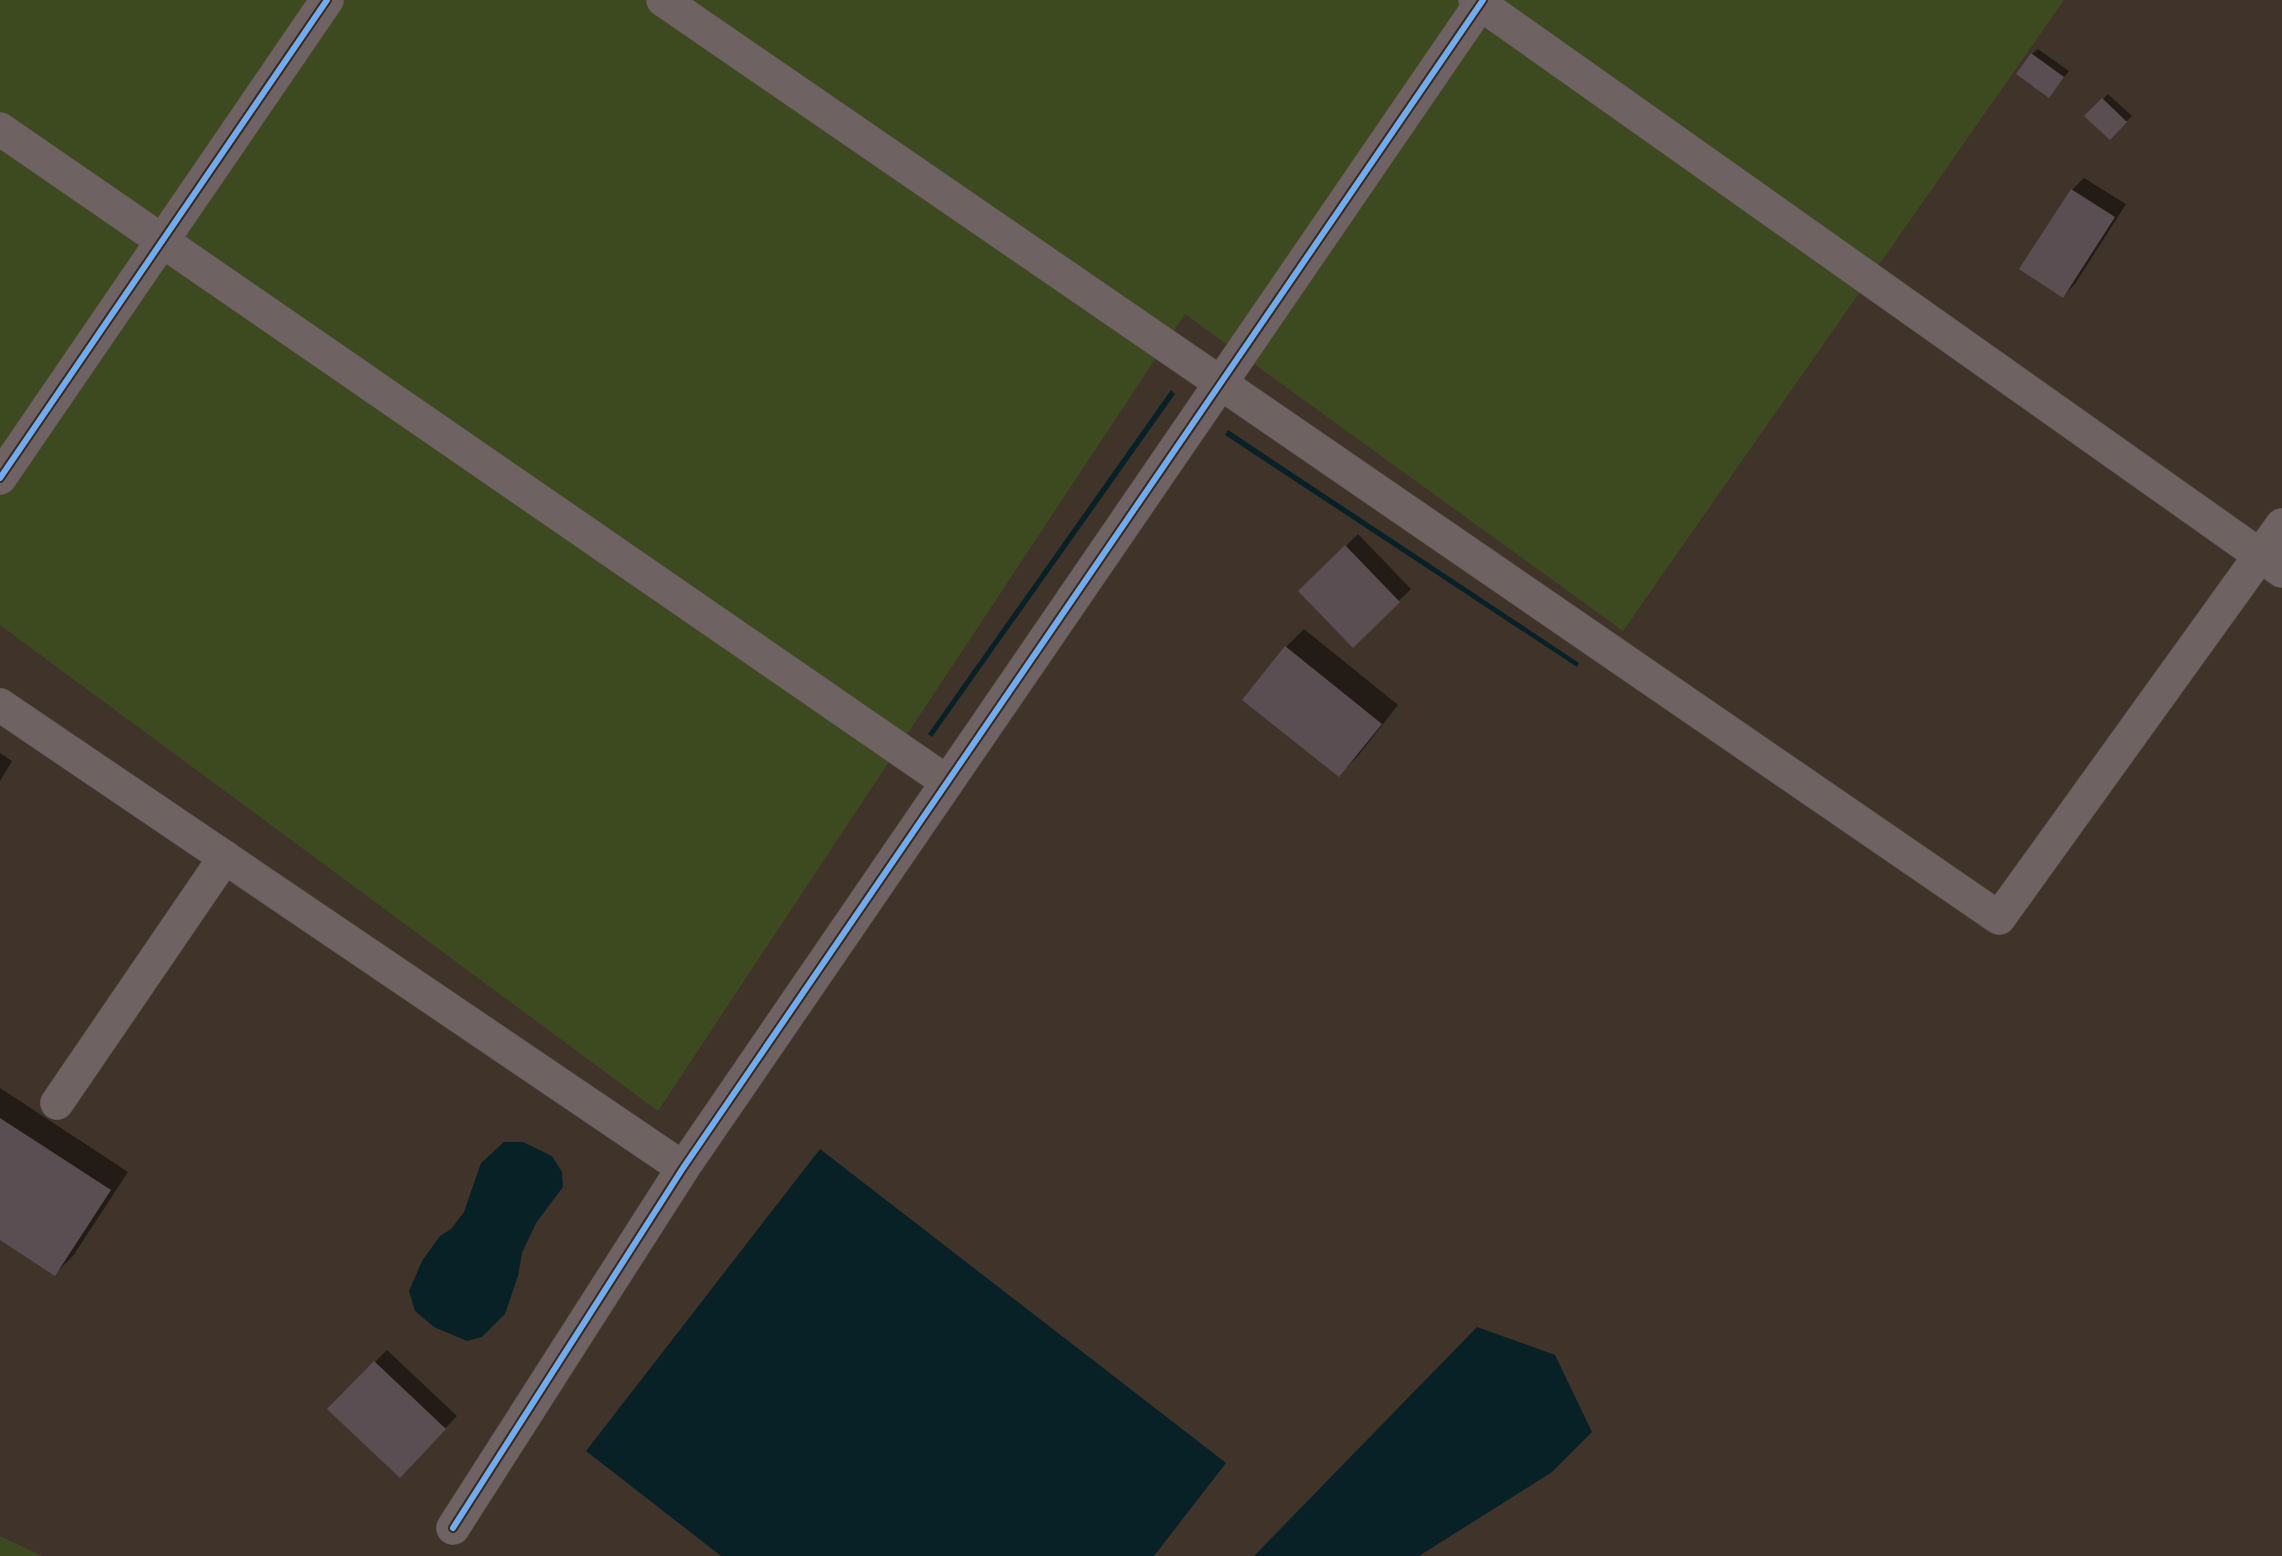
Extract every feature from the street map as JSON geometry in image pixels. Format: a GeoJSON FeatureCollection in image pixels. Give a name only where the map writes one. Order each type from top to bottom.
{"type":"FeatureCollection","features":[{"type":"Feature","properties":{"kind":"street"},"geometry":{"type":"LineString","coordinates":[[0,478],[327,0]]}},
{"type":"Feature","properties":{"kind":"street"},"geometry":{"type":"LineString","coordinates":[[663,0],[1999,918],[2271,563],[2282,525]]}},
{"type":"Feature","properties":{"kind":"street"},"geometry":{"type":"LineString","coordinates":[[453,1528],[683,1168],[1479,1],[2271,563]]}},
{"type":"Feature","properties":{"kind":"street"},"geometry":{"type":"LineString","coordinates":[[0,129],[947,782]]}},
{"type":"Feature","properties":{"kind":"street"},"geometry":{"type":"LineString","coordinates":[[0,705],[683,1168]]}},
{"type":"Feature","properties":{"kind":"street"},"geometry":{"type":"LineString","coordinates":[[57,1103],[225,857]]}},
{"type":"Feature","properties":{"kind":"green space"},"geometry":{"type":"Polygon","coordinates":[[[0,0],[2064,0],[1623,631],[1185,314],[658,1111],[0,625],[0,0]]]}},
{"type":"Feature","properties":{"kind":"green space"},"geometry":{"type":"Polygon","coordinates":[[[0,1536],[42,1556],[0,1556],[0,1536]]]}},
{"type":"Feature","properties":{"kind":"water"},"geometry":{"type":"Polygon","coordinates":[[[1171,390],[1175,394],[932,737],[928,734],[1171,390]]]}},
{"type":"Feature","properties":{"kind":"water"},"geometry":{"type":"Polygon","coordinates":[[[1228,430],[1579,663],[1577,667],[1225,435],[1228,430]]]}},
{"type":"Feature","properties":{"kind":"water"},"geometry":{"type":"Polygon","coordinates":[[[504,1142],[523,1142],[552,1156],[562,1172],[563,1187],[536,1223],[522,1253],[518,1276],[505,1314],[482,1337],[467,1341],[434,1327],[415,1311],[409,1291],[422,1261],[440,1236],[451,1229],[464,1212],[481,1163],[504,1142]]]}},
{"type":"Feature","properties":{"kind":"water"},"geometry":{"type":"Polygon","coordinates":[[[820,1149],[1226,1463],[1154,1556],[721,1556],[586,1451],[820,1149]]]}},
{"type":"Feature","properties":{"kind":"water"},"geometry":{"type":"Polygon","coordinates":[[[1477,1327],[1555,1355],[1592,1432],[1552,1472],[1419,1556],[1254,1556],[1477,1327]]]}},
{"type":"Feature","properties":{"kind":"building"},"geometry":{"type":"Polygon","coordinates":[[[2031,53],[2064,77],[2049,98],[2016,74],[2031,53]]]}},
{"type":"Feature","properties":{"kind":"building"},"geometry":{"type":"Polygon","coordinates":[[[2102,98],[2127,122],[2110,140],[2084,116],[2102,98]]]}},
{"type":"Feature","properties":{"kind":"building"},"geometry":{"type":"Polygon","coordinates":[[[2071,189],[2115,217],[2063,298],[2019,269],[2071,189]]]}},
{"type":"Feature","properties":{"kind":"building"},"geometry":{"type":"Polygon","coordinates":[[[1345,545],[1400,602],[1353,648],[1298,591],[1345,545]]]}},
{"type":"Feature","properties":{"kind":"building"},"geometry":{"type":"Polygon","coordinates":[[[1285,646],[1382,724],[1339,777],[1242,700],[1285,646]]]}},
{"type":"Feature","properties":{"kind":"building"},"geometry":{"type":"Polygon","coordinates":[[[0,1118],[111,1190],[55,1276],[0,1240],[0,1118]]]}},
{"type":"Feature","properties":{"kind":"building"},"geometry":{"type":"Polygon","coordinates":[[[374,1361],[446,1429],[400,1478],[327,1409],[374,1361]]]}},
{"type":"Feature","properties":{"kind":"cycle path"},"geometry":{"type":"LineString","coordinates":[[0,478],[327,0]]}},
{"type":"Feature","properties":{"kind":"cycle path"},"geometry":{"type":"LineString","coordinates":[[453,1528],[683,1168],[1483,0]]}}]}
